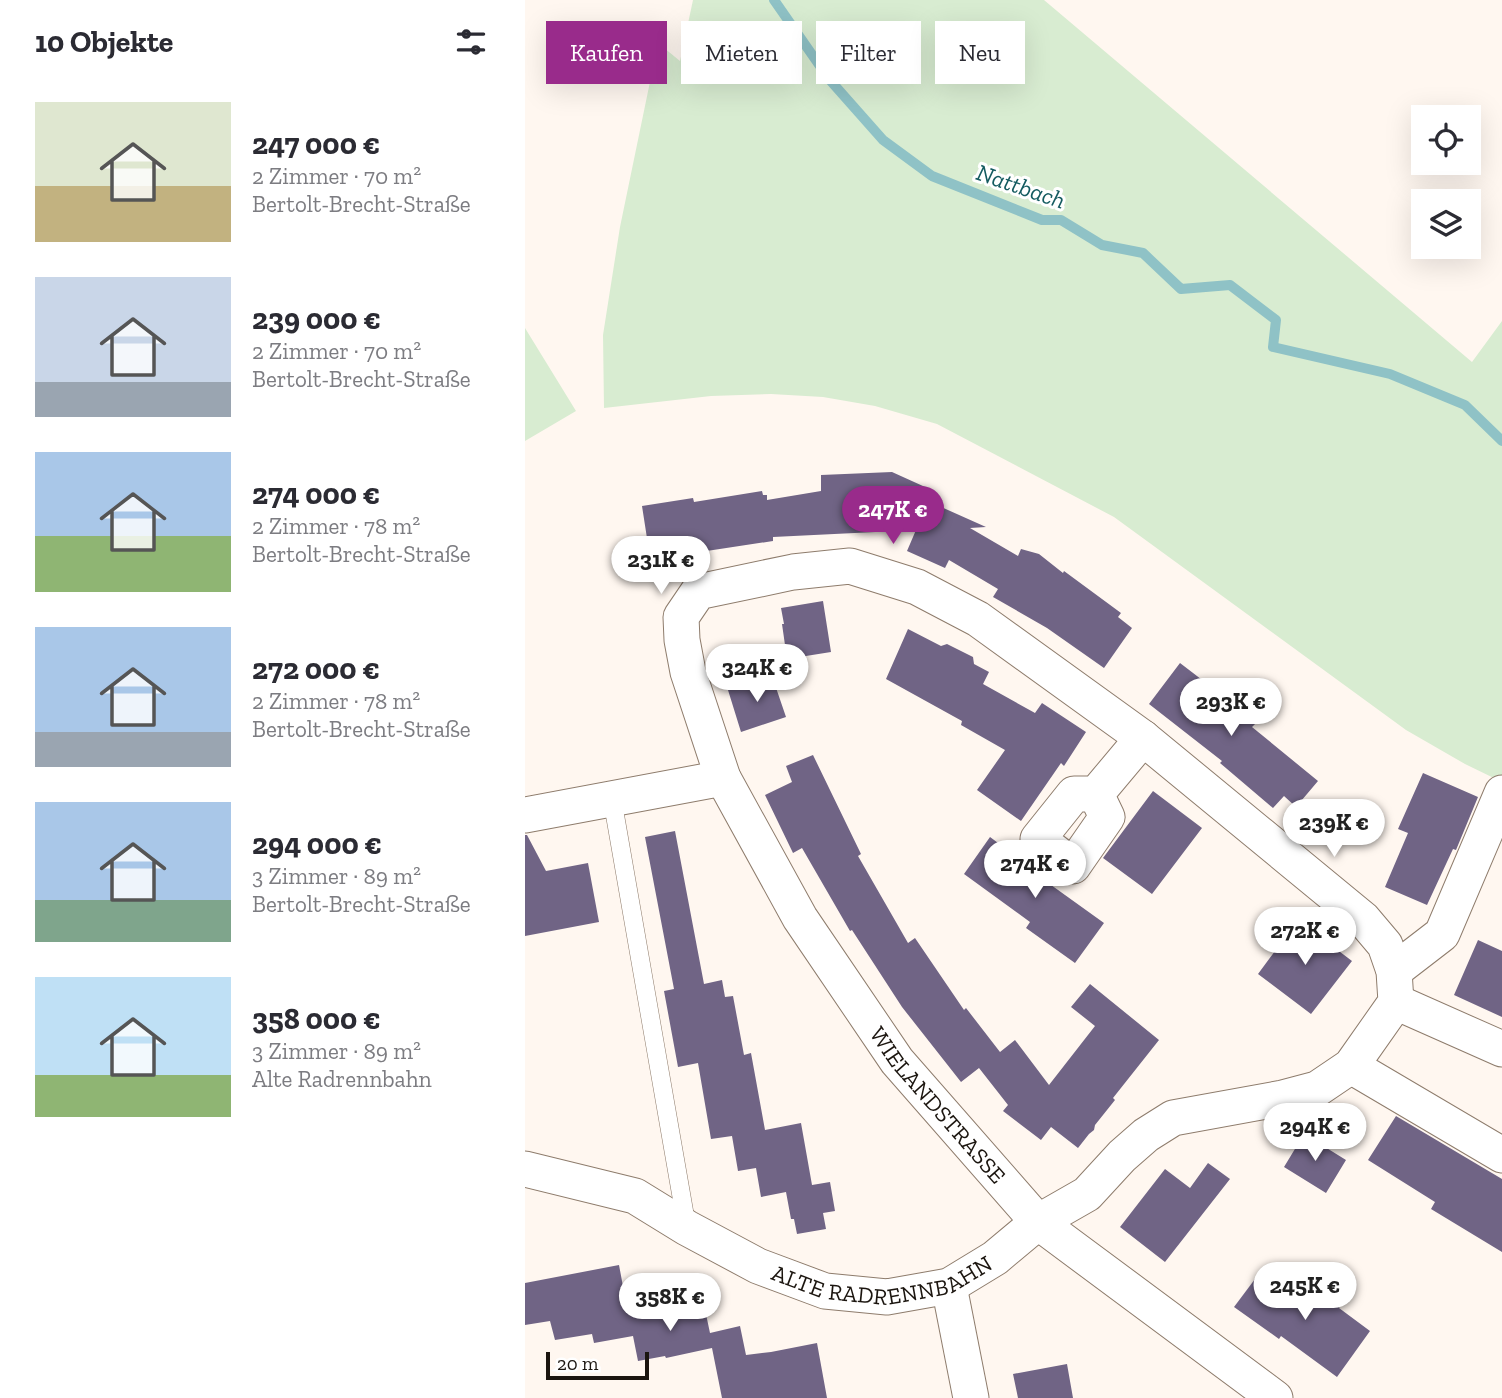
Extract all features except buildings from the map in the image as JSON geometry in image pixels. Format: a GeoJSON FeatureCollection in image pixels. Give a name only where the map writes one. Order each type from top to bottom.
{"type":"FeatureCollection","features":[{"type":"Feature","properties":{"kind":"street","name":"WIELANDSTRASSE"},"geometry":{"type":"LineString","coordinates":[[1275,1398],[1038,1222],[897,1061],[800,918],[723,778],[688,672],[681,617],[698,592],[793,572],[850,565],[917,587],[978,619],[1143,737],[1363,919],[1385,946],[1395,986]]}},
{"type":"Feature","properties":{"kind":"street"},"geometry":{"type":"LineString","coordinates":[[1096,794],[1143,737]]}},
{"type":"Feature","properties":{"kind":"street"},"geometry":{"type":"LineString","coordinates":[[525,815],[723,778]]}},
{"type":"Feature","properties":{"kind":"street"},"geometry":{"type":"LineString","coordinates":[[1502,793],[1442,934],[1395,986],[1351,1066],[1502,1155]]}},
{"type":"Feature","properties":{"kind":"street"},"geometry":{"type":"LineString","coordinates":[[1395,986],[1502,1049]]}},
{"type":"Feature","properties":{"kind":"street","name":"ALTE RADRENNBAHN"},"geometry":{"type":"LineString","coordinates":[[525,1169],[635,1196],[758,1266],[825,1291],[887,1297],[949,1286],[995,1258],[1038,1222],[1087,1194],[1122,1156],[1146,1135],[1173,1118],[1283,1098],[1317,1089],[1351,1066]]}},
{"type":"Feature","properties":{"kind":"street"},"geometry":{"type":"LineString","coordinates":[[949,1286],[971,1398]]}},
{"type":"Feature","properties":{"kind":"lane"},"geometry":{"type":"LineString","coordinates":[[612,799],[687,1228]]}},
{"type":"Feature","properties":{"kind":"green space"},"geometry":{"type":"Polygon","coordinates":[[[693,0],[1044,0],[1472,362],[1502,321],[1502,782],[1406,730],[1114,517],[937,424],[875,406],[823,397],[771,394],[711,396],[604,408],[603,335],[620,227],[650,84],[667,84],[667,50],[680,61],[681,56],[681,84],[802,84],[802,21],[689,21],[693,0]]]}},
{"type":"Feature","properties":{"kind":"green space"},"geometry":{"type":"Polygon","coordinates":[[[525,328],[576,411],[525,441],[525,328]]]}},
{"type":"Feature","properties":{"kind":"waterway","name":"Nattbach"},"geometry":{"type":"LineString","coordinates":[[774,0],[829,79],[883,140],[932,176],[1042,220],[1061,220],[1102,245],[1143,253],[1181,289],[1230,285],[1276,320],[1273,347],[1390,374],[1465,405],[1502,441]]}}]}
